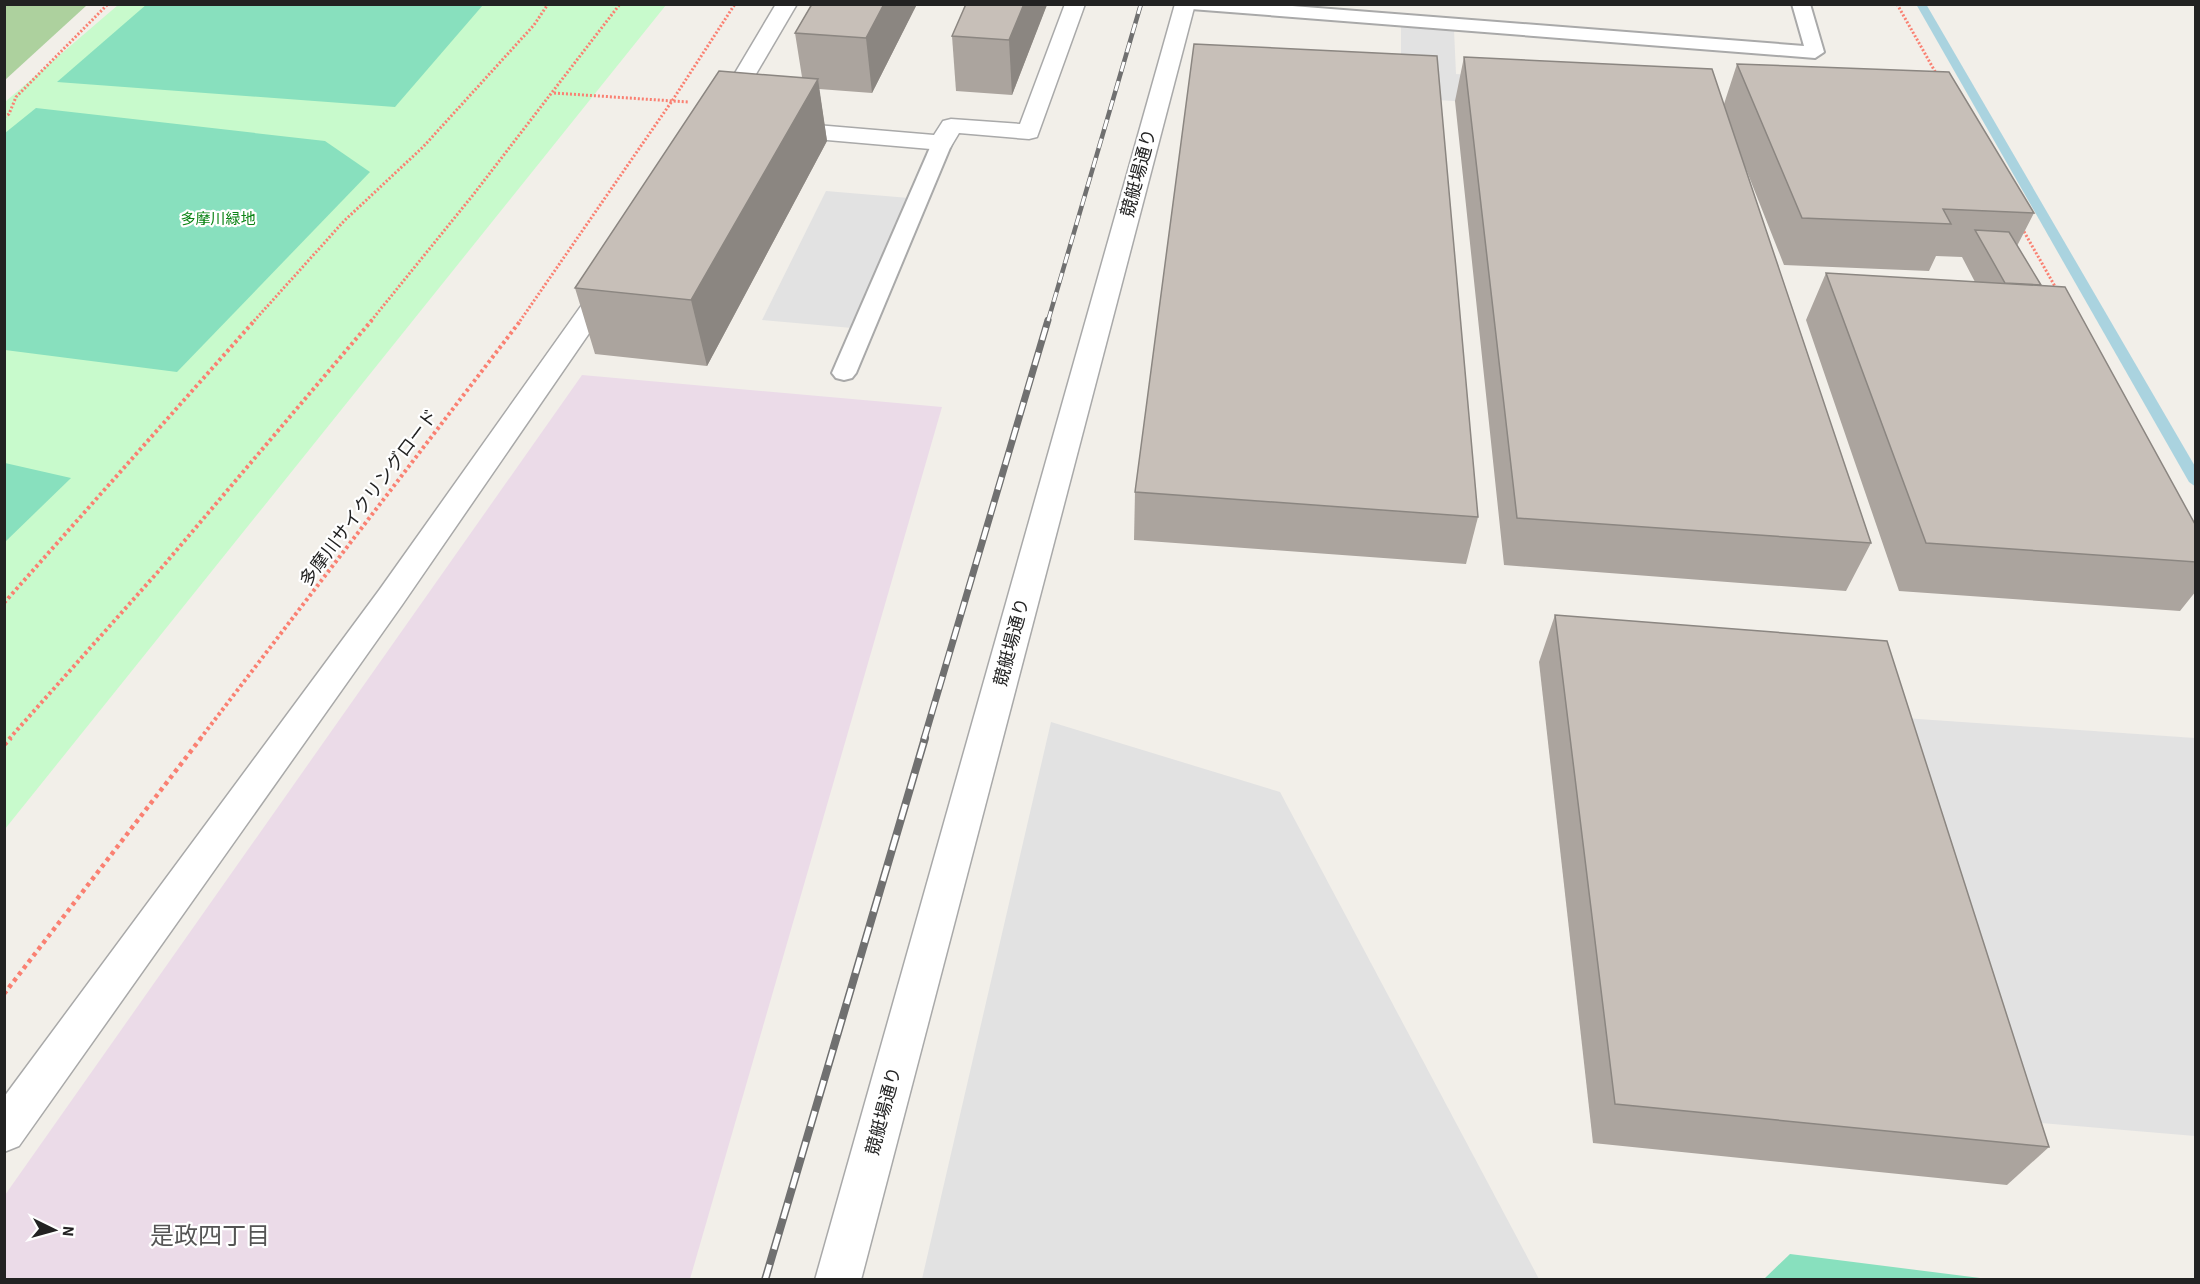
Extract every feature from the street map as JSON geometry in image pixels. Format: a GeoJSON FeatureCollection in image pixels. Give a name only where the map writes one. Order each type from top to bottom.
{"type":"FeatureCollection","features":[{"type":"Feature","properties":{"kind":"street"},"geometry":{"type":"LineString","coordinates":[[722,128],[787,4]]}},
{"type":"Feature","properties":{"kind":"street"},"geometry":{"type":"LineString","coordinates":[[763,128],[942,143],[951,126],[1029,132],[1075,4]]}},
{"type":"Feature","properties":{"kind":"street","name":"競艇場通り"},"geometry":{"type":"LineString","coordinates":[[838,1280],[1185,4]]}},
{"type":"Feature","properties":{"kind":"street"},"geometry":{"type":"LineString","coordinates":[[4,1132],[391,597],[626,259]]}},
{"type":"Feature","properties":{"kind":"lane"},"geometry":{"type":"LineString","coordinates":[[1191,4],[1815,52],[1802,4]]}},
{"type":"Feature","properties":{"kind":"lane"},"geometry":{"type":"LineString","coordinates":[[844,373],[942,143]]}},
{"type":"Feature","properties":{"kind":"path"},"geometry":{"type":"LineString","coordinates":[[4,117],[9,114],[16,97],[108,4]]}},
{"type":"Feature","properties":{"kind":"path"},"geometry":{"type":"LineString","coordinates":[[4,603],[344,221],[423,147],[534,25],[548,4]]}},
{"type":"Feature","properties":{"kind":"path"},"geometry":{"type":"LineString","coordinates":[[4,745],[332,369],[554,93],[620,4]]}},
{"type":"Feature","properties":{"kind":"path","name":"多摩川サイクリングロード"},"geometry":{"type":"LineString","coordinates":[[4,994],[517,326],[672,101],[735,4]]}},
{"type":"Feature","properties":{"kind":"path"},"geometry":{"type":"LineString","coordinates":[[1898,4],[1937,75]]}},
{"type":"Feature","properties":{"kind":"path"},"geometry":{"type":"LineString","coordinates":[[554,93],[672,101]]}},
{"type":"Feature","properties":{"kind":"path"},"geometry":{"type":"LineString","coordinates":[[2021,225],[2060,295]]}},
{"type":"Feature","properties":{"kind":"shaded area"},"geometry":{"type":"Polygon","coordinates":[[[1401,27],[1454,30],[1456,74],[1541,80],[1544,107],[1211,85],[1401,70],[1401,27]]]}},
{"type":"Feature","properties":{"kind":"shaded area"},"geometry":{"type":"Polygon","coordinates":[[[826,191],[909,198],[852,328],[762,320],[826,191]]]}},
{"type":"Feature","properties":{"kind":"shaded area"},"geometry":{"type":"Polygon","coordinates":[[[582,375],[942,407],[690,1279],[5,1279],[5,1195],[582,375]]]}},
{"type":"Feature","properties":{"kind":"shaded area"},"geometry":{"type":"Polygon","coordinates":[[[1875,716],[2195,738],[2195,1136],[2004,1120],[1875,716]]]}},
{"type":"Feature","properties":{"kind":"shaded area"},"geometry":{"type":"Polygon","coordinates":[[[1051,722],[1280,792],[1539,1279],[922,1279],[1051,722]]]}},
{"type":"Feature","properties":{"kind":"green space"},"geometry":{"type":"Polygon","coordinates":[[[5,4],[87,4],[87,5],[5,80],[5,4]]]}},
{"type":"Feature","properties":{"kind":"green space"},"geometry":{"type":"Polygon","coordinates":[[[147,4],[483,5],[395,107],[57,82],[147,4]]]}},
{"type":"Feature","properties":{"kind":"green space","name":"多摩川緑地"},"geometry":{"type":"Polygon","coordinates":[[[118,5],[666,5],[5,829],[5,102],[118,5]]]}},
{"type":"Feature","properties":{"kind":"green space"},"geometry":{"type":"Polygon","coordinates":[[[36,108],[325,141],[370,172],[177,372],[5,350],[5,133],[36,108]]]}},
{"type":"Feature","properties":{"kind":"green space"},"geometry":{"type":"Polygon","coordinates":[[[4,463],[71,478],[5,542],[4,463]]]}},
{"type":"Feature","properties":{"kind":"green space"},"geometry":{"type":"Polygon","coordinates":[[[1790,1254],[1988,1279],[1764,1279],[1790,1254]]]}},
{"type":"Feature","properties":{"kind":"building"},"geometry":{"type":"Polygon","coordinates":[[[812,4],[884,4],[866,38],[795,33],[812,4]]]}},
{"type":"Feature","properties":{"kind":"building"},"geometry":{"type":"Polygon","coordinates":[[[966,4],[1024,4],[1009,40],[952,36],[966,4]]]}},
{"type":"Feature","properties":{"kind":"building"},"geometry":{"type":"Polygon","coordinates":[[[1194,44],[1437,56],[1478,517],[1135,492],[1194,44]]]}},
{"type":"Feature","properties":{"kind":"building"},"geometry":{"type":"Polygon","coordinates":[[[1464,57],[1712,69],[1871,543],[1517,518],[1464,57]]]}},
{"type":"Feature","properties":{"kind":"building"},"geometry":{"type":"Polygon","coordinates":[[[1737,64],[1949,72],[2034,213],[1943,209],[1951,224],[1802,218],[1737,64]]]}},
{"type":"Feature","properties":{"kind":"building"},"geometry":{"type":"Polygon","coordinates":[[[719,71],[818,79],[691,300],[575,288],[719,71]]]}},
{"type":"Feature","properties":{"kind":"building"},"geometry":{"type":"Polygon","coordinates":[[[1975,230],[2009,232],[2041,285],[2005,283],[1975,230]]]}},
{"type":"Feature","properties":{"kind":"building"},"geometry":{"type":"Polygon","coordinates":[[[1826,273],[2065,287],[2196,526],[2196,562],[1926,543],[1826,273]]]}},
{"type":"Feature","properties":{"kind":"building"},"geometry":{"type":"Polygon","coordinates":[[[1555,615],[1887,641],[2049,1147],[1615,1104],[1555,615]]]}},
{"type":"Feature","properties":{"kind":"waterway"},"geometry":{"type":"LineString","coordinates":[[1921,4],[2196,482]]}},
{"type":"Feature","properties":{"kind":"railway"},"geometry":{"type":"LineString","coordinates":[[1048,321],[1141,4]]}},
{"type":"Feature","properties":{"kind":"railway"},"geometry":{"type":"LineString","coordinates":[[924,739],[1048,320]]}},
{"type":"Feature","properties":{"kind":"railway"},"geometry":{"type":"LineString","coordinates":[[765,1280],[925,738]]}},
{"type":"Feature","properties":{"kind":"district","name":"是政四丁目"},"geometry":{"type":"Point","coordinates":[210,1236]}}]}
